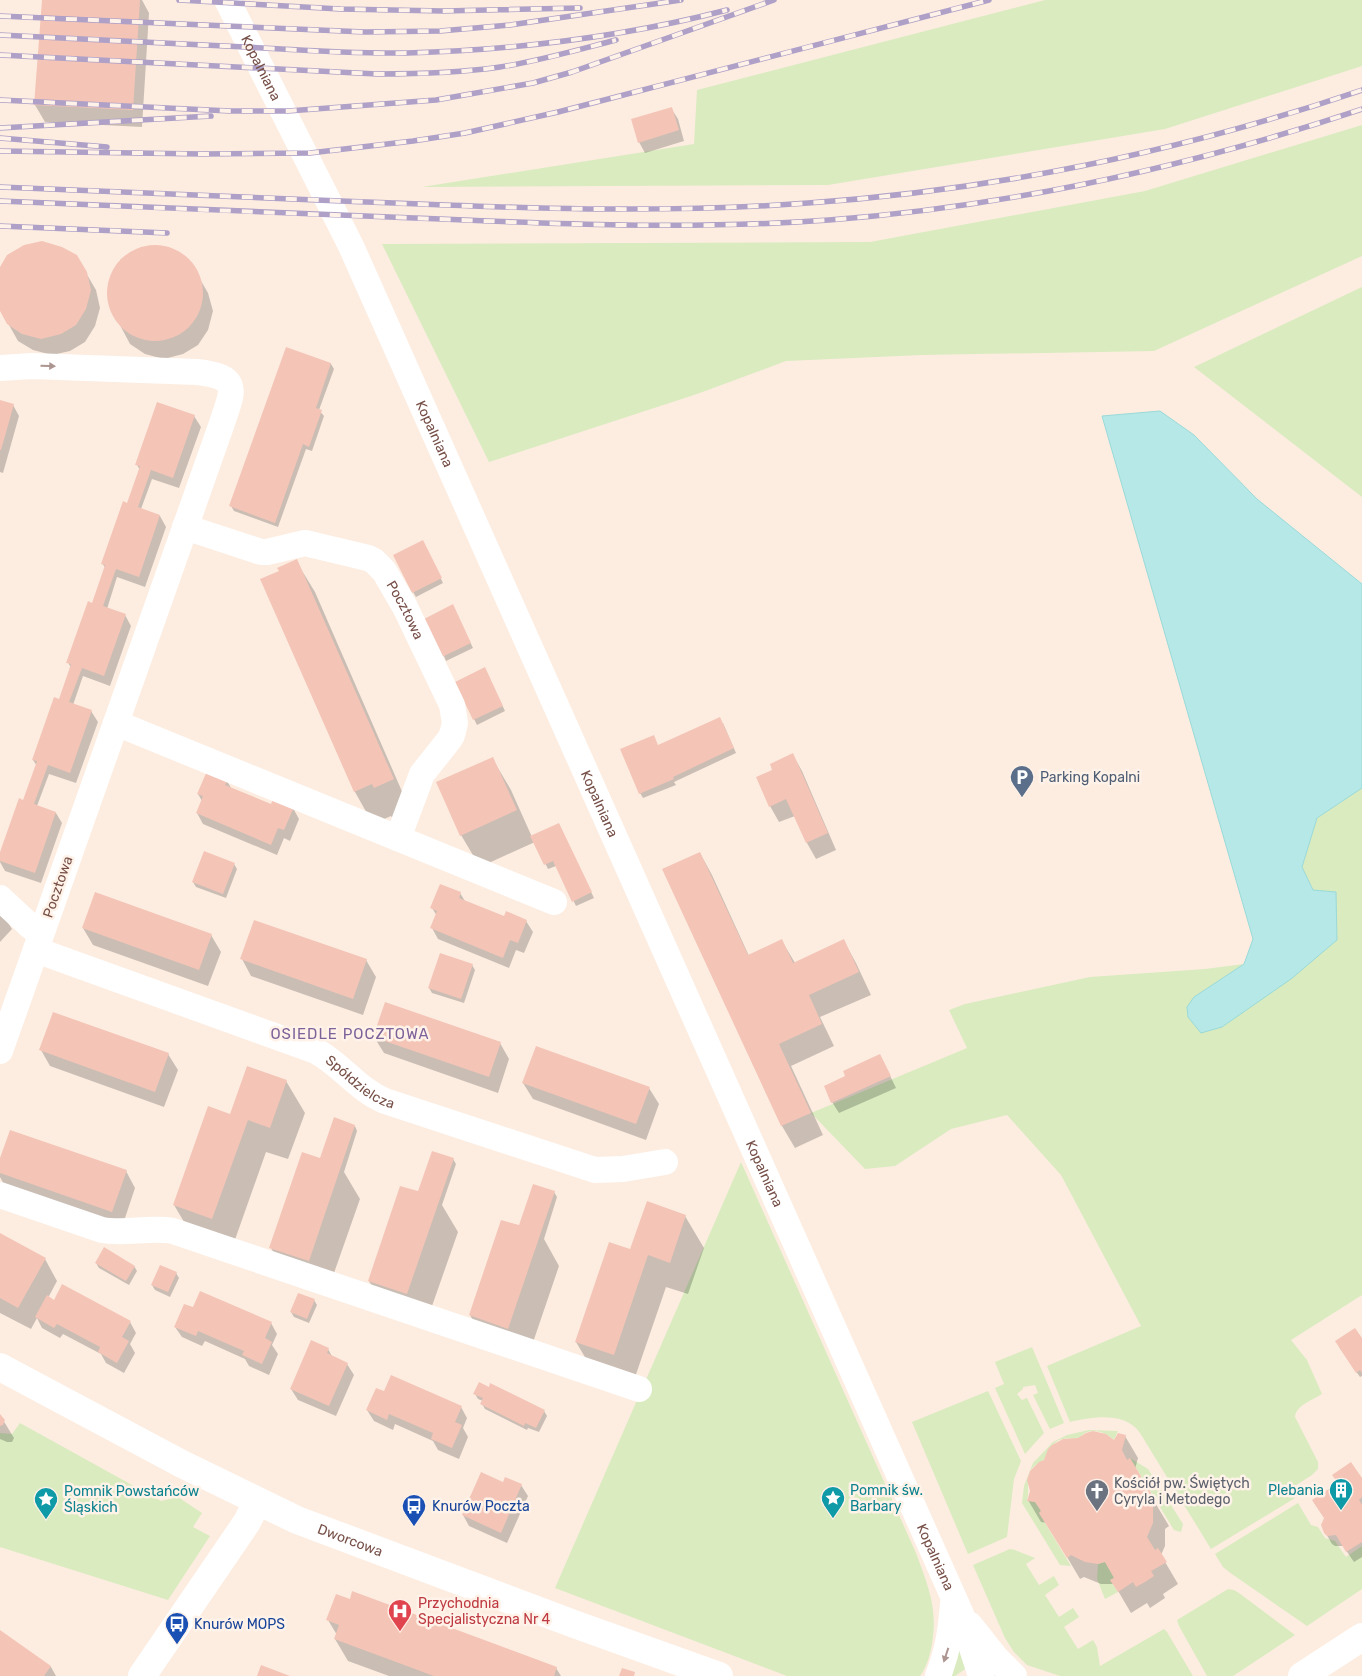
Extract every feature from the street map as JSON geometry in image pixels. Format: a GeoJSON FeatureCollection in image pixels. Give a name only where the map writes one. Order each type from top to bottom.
{"type":"FeatureCollection","features":[{"type":"Feature","properties":{"kind":"main road","name":"Dworcowa"},"geometry":{"type":"LineString","coordinates":[[0,1367],[182,1464],[297,1520],[719,1676]]}},
{"type":"Feature","properties":{"kind":"main road"},"geometry":{"type":"LineString","coordinates":[[142,1676],[247,1522],[257,1502]]}},
{"type":"Feature","properties":{"kind":"main road"},"geometry":{"type":"LineString","coordinates":[[1302,1676],[1362,1637]]}},
{"type":"Feature","properties":{"kind":"street","name":"Kopalniana"},"geometry":{"type":"LineString","coordinates":[[227,0],[351,246],[957,1606],[981,1676]]}},
{"type":"Feature","properties":{"kind":"street","name":"Pocztowa"},"geometry":{"type":"LineString","coordinates":[[0,368],[25,366],[196,372],[221,376],[229,384],[231,397],[0,1051]]}},
{"type":"Feature","properties":{"kind":"street","name":"Pocztowa"},"geometry":{"type":"LineString","coordinates":[[185,527],[260,552],[305,543],[361,556],[374,561],[390,579],[448,696],[455,718],[452,735],[422,774],[398,838]]}},
{"type":"Feature","properties":{"kind":"street"},"geometry":{"type":"LineString","coordinates":[[116,723],[554,902]]}},
{"type":"Feature","properties":{"kind":"street","name":"Spółdzielcza"},"geometry":{"type":"LineString","coordinates":[[0,898],[29,925],[39,942],[316,1051],[331,1061],[368,1094],[385,1101],[595,1170],[623,1169],[665,1162]]}},
{"type":"Feature","properties":{"kind":"street"},"geometry":{"type":"LineString","coordinates":[[0,1195],[102,1230],[173,1231],[639,1389]]}},
{"type":"Feature","properties":{"kind":"street","name":"Kopalniana"},"geometry":{"type":"LineString","coordinates":[[957,1606],[997,1659],[1014,1676]]}},
{"type":"Feature","properties":{"kind":"street"},"geometry":{"type":"LineString","coordinates":[[938,1676],[947,1652],[957,1606]]}},
{"type":"Feature","properties":{"kind":"green space"},"geometry":{"type":"Polygon","coordinates":[[[1045,0],[1362,0],[1362,66],[1165,129],[828,185],[422,187],[694,144],[697,90],[1045,0]]]}},
{"type":"Feature","properties":{"kind":"green space"},"geometry":{"type":"Polygon","coordinates":[[[1362,125],[1362,256],[1154,351],[922,355],[786,361],[697,394],[489,462],[382,244],[870,242],[1145,191],[1362,125]]]}},
{"type":"Feature","properties":{"kind":"green space"},"geometry":{"type":"Polygon","coordinates":[[[1362,287],[1362,497],[1194,367],[1362,287]]]}},
{"type":"Feature","properties":{"kind":"green space"},"geometry":{"type":"Polygon","coordinates":[[[1362,786],[1362,1295],[1291,1340],[1307,1360],[1322,1394],[1298,1409],[1295,1417],[1318,1462],[1318,1469],[1290,1489],[1295,1498],[1211,1549],[1134,1426],[1126,1421],[1108,1417],[1070,1422],[1047,1366],[1141,1326],[1061,1175],[1007,1115],[951,1129],[895,1166],[865,1169],[811,1113],[967,1048],[949,1010],[965,1004],[1090,977],[1205,969],[1244,964],[1194,997],[1201,1033],[1313,890],[1302,867],[1317,818],[1362,786]]]}},
{"type":"Feature","properties":{"kind":"green space"},"geometry":{"type":"Polygon","coordinates":[[[741,1162],[916,1553],[931,1597],[934,1619],[934,1631],[929,1657],[925,1669],[920,1676],[787,1676],[555,1588],[741,1162]]]}},
{"type":"Feature","properties":{"kind":"green space"},"geometry":{"type":"Polygon","coordinates":[[[1032,1347],[1064,1423],[1050,1429],[1033,1395],[1038,1393],[1035,1385],[1023,1387],[1017,1394],[1022,1400],[1027,1398],[1044,1433],[1025,1454],[995,1388],[1004,1384],[995,1362],[1032,1347]]]}},
{"type":"Feature","properties":{"kind":"green space"},"geometry":{"type":"Polygon","coordinates":[[[988,1391],[1021,1461],[1014,1479],[1007,1537],[968,1554],[912,1422],[988,1391]]]}},
{"type":"Feature","properties":{"kind":"green space"},"geometry":{"type":"Polygon","coordinates":[[[20,1423],[161,1501],[178,1497],[202,1513],[193,1527],[210,1536],[168,1600],[0,1547],[0,1433],[12,1434],[20,1423]]]}},
{"type":"Feature","properties":{"kind":"green space"},"geometry":{"type":"Polygon","coordinates":[[[1089,1430],[1118,1431],[1114,1440],[1104,1433],[1093,1431],[1085,1433],[1079,1438],[1059,1440],[1054,1444],[1043,1461],[1032,1468],[1028,1478],[1027,1500],[1035,1502],[1041,1511],[1039,1513],[1071,1566],[1060,1565],[1022,1503],[1024,1486],[1033,1463],[1053,1442],[1067,1435],[1089,1430]]]}},
{"type":"Feature","properties":{"kind":"green space"},"geometry":{"type":"Polygon","coordinates":[[[1130,1458],[1148,1469],[1183,1524],[1181,1532],[1174,1530],[1130,1458]]]}},
{"type":"Feature","properties":{"kind":"green space"},"geometry":{"type":"Polygon","coordinates":[[[1298,1503],[1311,1525],[1318,1527],[1325,1538],[1335,1541],[1346,1557],[1362,1546],[1362,1589],[1307,1626],[1229,1572],[1223,1567],[1215,1554],[1298,1503]]]}},
{"type":"Feature","properties":{"kind":"green space"},"geometry":{"type":"Polygon","coordinates":[[[1010,1549],[1035,1558],[1026,1564],[1039,1585],[1054,1576],[1059,1585],[1045,1595],[1059,1617],[1073,1608],[1079,1617],[1064,1627],[1078,1649],[1093,1640],[1097,1647],[1100,1666],[1164,1629],[1193,1676],[1060,1676],[1027,1665],[1014,1652],[1005,1638],[973,1565],[1010,1549]]]}},
{"type":"Feature","properties":{"kind":"green space"},"geometry":{"type":"Polygon","coordinates":[[[1105,1562],[1114,1578],[1110,1580],[1118,1592],[1105,1599],[1097,1579],[1098,1564],[1105,1562]]]}},
{"type":"Feature","properties":{"kind":"green space"},"geometry":{"type":"Polygon","coordinates":[[[1228,1589],[1239,1593],[1295,1635],[1233,1676],[1207,1676],[1177,1620],[1228,1589]]]}},
{"type":"Feature","properties":{"kind":"green space"},"geometry":{"type":"Polygon","coordinates":[[[958,1643],[968,1667],[955,1676],[948,1676],[958,1643]]]}},
{"type":"Feature","properties":{"kind":"water"},"geometry":{"type":"Polygon","coordinates":[[[1160,411],[1194,435],[1257,499],[1362,584],[1362,788],[1317,818],[1302,867],[1313,890],[1336,892],[1337,940],[1291,979],[1222,1027],[1201,1033],[1188,1017],[1187,1007],[1194,997],[1244,964],[1253,939],[1102,416],[1160,411]]]}},
{"type":"Feature","properties":{"kind":"building"},"geometry":{"type":"Polygon","coordinates":[[[42,0],[140,0],[133,110],[34,105],[42,0]]]}},
{"type":"Feature","properties":{"kind":"building"},"geometry":{"type":"Polygon","coordinates":[[[672,107],[679,130],[638,143],[631,119],[672,107]]]}},
{"type":"Feature","properties":{"kind":"building"},"geometry":{"type":"Polygon","coordinates":[[[42,241],[62,247],[77,255],[87,272],[91,290],[86,309],[76,325],[61,334],[41,339],[22,334],[7,324],[0,311],[0,267],[7,255],[24,245],[42,241]]]}},
{"type":"Feature","properties":{"kind":"building"},"geometry":{"type":"Polygon","coordinates":[[[155,245],[173,249],[189,259],[199,275],[203,293],[199,311],[189,327],[173,337],[155,341],[137,337],[121,327],[111,311],[107,293],[111,275],[121,259],[137,249],[155,245]]]}},
{"type":"Feature","properties":{"kind":"building"},"geometry":{"type":"Polygon","coordinates":[[[286,347],[331,363],[316,408],[322,410],[309,447],[303,444],[275,523],[229,506],[286,347]]]}},
{"type":"Feature","properties":{"kind":"building"},"geometry":{"type":"Polygon","coordinates":[[[0,400],[14,404],[1,450],[0,450],[0,400]]]}},
{"type":"Feature","properties":{"kind":"building"},"geometry":{"type":"Polygon","coordinates":[[[157,402],[195,415],[173,478],[151,470],[138,507],[160,515],[139,577],[116,569],[103,606],[126,614],[104,676],[82,668],[69,702],[92,710],[70,773],[48,765],[34,804],[56,812],[35,873],[0,861],[0,852],[19,798],[23,800],[37,761],[32,760],[54,697],[59,699],[71,664],[66,663],[88,601],[92,603],[105,565],[101,564],[123,501],[127,503],[140,466],[135,465],[157,402]]]}},
{"type":"Feature","properties":{"kind":"building"},"geometry":{"type":"Polygon","coordinates":[[[423,540],[442,578],[412,593],[393,555],[423,540]]]}},
{"type":"Feature","properties":{"kind":"building"},"geometry":{"type":"Polygon","coordinates":[[[297,559],[394,779],[374,788],[372,784],[354,792],[260,579],[279,571],[277,568],[297,559]]]}},
{"type":"Feature","properties":{"kind":"building"},"geometry":{"type":"Polygon","coordinates":[[[453,604],[471,643],[442,657],[424,619],[453,604]]]}},
{"type":"Feature","properties":{"kind":"building"},"geometry":{"type":"Polygon","coordinates":[[[485,667],[503,706],[473,720],[455,682],[485,667]]]}},
{"type":"Feature","properties":{"kind":"building"},"geometry":{"type":"Polygon","coordinates":[[[720,717],[734,748],[673,777],[674,779],[639,794],[620,749],[654,735],[658,745],[720,717]]]}},
{"type":"Feature","properties":{"kind":"building"},"geometry":{"type":"Polygon","coordinates":[[[793,753],[828,833],[806,843],[786,799],[769,807],[756,777],[772,770],[770,764],[793,753]]]}},
{"type":"Feature","properties":{"kind":"building"},"geometry":{"type":"Polygon","coordinates":[[[493,757],[517,810],[460,836],[436,782],[493,757]]]}},
{"type":"Feature","properties":{"kind":"building"},"geometry":{"type":"Polygon","coordinates":[[[207,771],[228,780],[225,785],[271,804],[273,799],[294,807],[284,830],[278,828],[271,845],[196,813],[203,796],[197,794],[207,771]]]}},
{"type":"Feature","properties":{"kind":"building"},"geometry":{"type":"Polygon","coordinates":[[[559,823],[592,892],[572,902],[553,861],[544,865],[530,836],[559,823]]]}},
{"type":"Feature","properties":{"kind":"building"},"geometry":{"type":"Polygon","coordinates":[[[204,851],[235,863],[223,894],[192,882],[204,851]]]}},
{"type":"Feature","properties":{"kind":"building"},"geometry":{"type":"Polygon","coordinates":[[[700,852],[748,955],[782,939],[793,963],[844,939],[859,972],[809,995],[822,1024],[779,1044],[811,1113],[781,1126],[662,869],[700,852]]]}},
{"type":"Feature","properties":{"kind":"building"},"geometry":{"type":"Polygon","coordinates":[[[440,884],[461,892],[459,898],[504,916],[506,911],[527,920],[518,943],[510,940],[503,958],[430,928],[437,911],[430,908],[440,884]]]}},
{"type":"Feature","properties":{"kind":"building"},"geometry":{"type":"Polygon","coordinates":[[[95,892],[212,934],[199,970],[82,928],[95,892]]]}},
{"type":"Feature","properties":{"kind":"building"},"geometry":{"type":"Polygon","coordinates":[[[254,920],[367,959],[353,999],[240,959],[254,920]]]}},
{"type":"Feature","properties":{"kind":"building"},"geometry":{"type":"Polygon","coordinates":[[[440,953],[473,964],[461,999],[428,988],[440,953]]]}},
{"type":"Feature","properties":{"kind":"building"},"geometry":{"type":"Polygon","coordinates":[[[385,1002],[501,1042],[489,1077],[373,1037],[385,1002]]]}},
{"type":"Feature","properties":{"kind":"building"},"geometry":{"type":"Polygon","coordinates":[[[53,1012],[169,1053],[155,1092],[39,1050],[53,1012]]]}},
{"type":"Feature","properties":{"kind":"building"},"geometry":{"type":"Polygon","coordinates":[[[536,1046],[650,1087],[636,1124],[522,1083],[536,1046]]]}},
{"type":"Feature","properties":{"kind":"building"},"geometry":{"type":"Polygon","coordinates":[[[880,1054],[891,1076],[831,1103],[824,1086],[845,1076],[843,1071],[880,1054]]]}},
{"type":"Feature","properties":{"kind":"building"},"geometry":{"type":"Polygon","coordinates":[[[247,1066],[287,1080],[270,1128],[248,1120],[212,1219],[173,1205],[208,1106],[230,1114],[247,1066]]]}},
{"type":"Feature","properties":{"kind":"building"},"geometry":{"type":"Polygon","coordinates":[[[334,1117],[355,1125],[309,1261],[269,1248],[302,1152],[320,1158],[334,1117]]]}},
{"type":"Feature","properties":{"kind":"building"},"geometry":{"type":"Polygon","coordinates":[[[10,1130],[127,1170],[112,1212],[0,1173],[0,1158],[10,1130]]]}},
{"type":"Feature","properties":{"kind":"building"},"geometry":{"type":"Polygon","coordinates":[[[432,1151],[454,1158],[407,1294],[368,1281],[400,1186],[418,1191],[432,1151]]]}},
{"type":"Feature","properties":{"kind":"building"},"geometry":{"type":"Polygon","coordinates":[[[533,1184],[555,1191],[508,1329],[469,1315],[501,1220],[519,1225],[533,1184]]]}},
{"type":"Feature","properties":{"kind":"building"},"geometry":{"type":"Polygon","coordinates":[[[647,1201],[686,1215],[670,1263],[648,1255],[614,1355],[575,1342],[609,1242],[630,1249],[647,1201]]]}},
{"type":"Feature","properties":{"kind":"building"},"geometry":{"type":"Polygon","coordinates":[[[0,1233],[46,1258],[18,1308],[0,1298],[0,1233]]]}},
{"type":"Feature","properties":{"kind":"building"},"geometry":{"type":"Polygon","coordinates":[[[104,1247],[135,1266],[126,1281],[95,1263],[104,1247]]]}},
{"type":"Feature","properties":{"kind":"building"},"geometry":{"type":"Polygon","coordinates":[[[160,1265],[177,1272],[168,1292],[151,1285],[160,1265]]]}},
{"type":"Feature","properties":{"kind":"building"},"geometry":{"type":"Polygon","coordinates":[[[62,1284],[131,1321],[122,1337],[129,1341],[117,1363],[98,1352],[100,1347],[57,1324],[54,1328],[35,1317],[47,1295],[54,1300],[62,1284]]]}},
{"type":"Feature","properties":{"kind":"building"},"geometry":{"type":"Polygon","coordinates":[[[200,1291],[272,1322],[265,1338],[272,1342],[262,1364],[242,1355],[244,1351],[198,1331],[196,1336],[174,1327],[184,1304],[193,1307],[200,1291]]]}},
{"type":"Feature","properties":{"kind":"building"},"geometry":{"type":"Polygon","coordinates":[[[298,1293],[315,1299],[307,1319],[290,1312],[298,1293]]]}},
{"type":"Feature","properties":{"kind":"building"},"geometry":{"type":"Polygon","coordinates":[[[1355,1328],[1362,1338],[1362,1373],[1360,1370],[1356,1373],[1335,1341],[1355,1328]]]}},
{"type":"Feature","properties":{"kind":"building"},"geometry":{"type":"Polygon","coordinates":[[[311,1340],[329,1348],[327,1353],[348,1363],[329,1406],[290,1389],[311,1340]]]}},
{"type":"Feature","properties":{"kind":"building"},"geometry":{"type":"Polygon","coordinates":[[[391,1375],[462,1406],[455,1422],[462,1425],[452,1448],[431,1439],[433,1433],[389,1414],[387,1420],[366,1410],[376,1388],[384,1391],[391,1375]]]}},
{"type":"Feature","properties":{"kind":"building"},"geometry":{"type":"Polygon","coordinates":[[[479,1382],[489,1387],[490,1383],[545,1410],[536,1428],[525,1423],[524,1426],[480,1404],[483,1398],[473,1394],[479,1382]]]}},
{"type":"Feature","properties":{"kind":"building"},"geometry":{"type":"Polygon","coordinates":[[[0,1414],[5,1420],[3,1425],[0,1426],[0,1414]]]}},
{"type":"Feature","properties":{"kind":"building","name":"Kościół pw. Świętych Cyryla i Metodego"},"geometry":{"type":"Polygon","coordinates":[[[1093,1431],[1106,1434],[1114,1440],[1118,1433],[1126,1435],[1122,1450],[1127,1460],[1130,1458],[1157,1503],[1153,1507],[1153,1523],[1147,1537],[1155,1550],[1158,1548],[1167,1562],[1151,1571],[1154,1576],[1145,1582],[1136,1587],[1133,1582],[1118,1592],[1110,1580],[1114,1578],[1105,1562],[1098,1564],[1085,1562],[1071,1555],[1067,1558],[1039,1513],[1041,1511],[1035,1502],[1027,1501],[1030,1491],[1027,1480],[1030,1471],[1039,1462],[1044,1460],[1048,1449],[1063,1439],[1078,1438],[1093,1431]]]}},
{"type":"Feature","properties":{"kind":"building","name":"Plebania"},"geometry":{"type":"Polygon","coordinates":[[[1351,1462],[1362,1478],[1362,1497],[1359,1500],[1362,1505],[1362,1542],[1346,1552],[1336,1535],[1327,1536],[1324,1533],[1321,1525],[1324,1518],[1312,1500],[1338,1483],[1332,1475],[1351,1462]]]}},
{"type":"Feature","properties":{"kind":"building"},"geometry":{"type":"Polygon","coordinates":[[[481,1472],[503,1482],[505,1477],[522,1484],[501,1533],[462,1515],[481,1472]]]}},
{"type":"Feature","properties":{"kind":"building","name":"Przychodnia Specjalistyczna Nr 4"},"geometry":{"type":"Polygon","coordinates":[[[352,1591],[557,1667],[554,1676],[434,1676],[334,1639],[339,1625],[326,1620],[336,1594],[350,1599],[352,1591]]]}},
{"type":"Feature","properties":{"kind":"building"},"geometry":{"type":"Polygon","coordinates":[[[0,1630],[51,1666],[44,1676],[0,1676],[0,1630]]]}},
{"type":"Feature","properties":{"kind":"building"},"geometry":{"type":"Polygon","coordinates":[[[261,1665],[290,1676],[257,1676],[261,1665]]]}},
{"type":"Feature","properties":{"kind":"building"},"geometry":{"type":"Polygon","coordinates":[[[622,1668],[635,1672],[634,1676],[619,1676],[622,1668]]]}},
{"type":"Feature","properties":{"kind":"railway"},"geometry":{"type":"LineString","coordinates":[[179,0],[340,9],[443,11],[580,8]]}},
{"type":"Feature","properties":{"kind":"railway"},"geometry":{"type":"LineString","coordinates":[[0,16],[365,32],[440,31],[510,25],[681,0]]}},
{"type":"Feature","properties":{"kind":"railway"},"geometry":{"type":"LineString","coordinates":[[0,100],[230,111],[288,111],[436,100],[533,83],[572,72],[774,0]]}},
{"type":"Feature","properties":{"kind":"railway"},"geometry":{"type":"LineString","coordinates":[[0,151],[202,154],[310,153],[413,141],[465,133],[558,112],[989,0]]}},
{"type":"Feature","properties":{"kind":"railway"},"geometry":{"type":"LineString","coordinates":[[0,35],[326,52],[407,53],[488,49],[568,41],[648,28],[727,10]]}},
{"type":"Feature","properties":{"kind":"railway"},"geometry":{"type":"LineString","coordinates":[[0,55],[408,74],[454,72],[515,65],[616,40]]}},
{"type":"Feature","properties":{"kind":"railway"},"geometry":{"type":"LineString","coordinates":[[0,187],[532,208],[643,209],[808,203],[879,197],[949,188],[1019,178],[1089,164],[1226,132],[1362,90]]}},
{"type":"Feature","properties":{"kind":"railway"},"geometry":{"type":"LineString","coordinates":[[0,201],[570,224],[725,225],[829,220],[965,205],[1099,181],[1231,149],[1362,109]]}},
{"type":"Feature","properties":{"kind":"railway"},"geometry":{"type":"LineString","coordinates":[[0,128],[211,116]]}},
{"type":"Feature","properties":{"kind":"railway"},"geometry":{"type":"LineString","coordinates":[[0,138],[107,147]]}},
{"type":"Feature","properties":{"kind":"railway"},"geometry":{"type":"LineString","coordinates":[[0,226],[167,233]]}},
{"type":"Feature","properties":{"kind":"place","name":"Parking Kopalni"},"geometry":{"type":"Point","coordinates":[1022,798]}},
{"type":"Feature","properties":{"kind":"place","name":"Plebania"},"geometry":{"type":"Point","coordinates":[1341,1511]}},
{"type":"Feature","properties":{"kind":"place","name":"Kościół pw. Świętych Cyryla i Metodego"},"geometry":{"type":"Point","coordinates":[1097,1512]}},
{"type":"Feature","properties":{"kind":"place","name":"Pomnik św. Barbary"},"geometry":{"type":"Point","coordinates":[833,1519]}},
{"type":"Feature","properties":{"kind":"place","name":"Pomnik Powstańców Śląskich"},"geometry":{"type":"Point","coordinates":[46,1520]}},
{"type":"Feature","properties":{"kind":"place","name":"Knurów Poczta"},"geometry":{"type":"Point","coordinates":[414,1527]}},
{"type":"Feature","properties":{"kind":"place","name":"Przychodnia Specjalistyczna Nr 4"},"geometry":{"type":"Point","coordinates":[400,1632]}},
{"type":"Feature","properties":{"kind":"place","name":"Knurów MOPS"},"geometry":{"type":"Point","coordinates":[177,1645]}},
{"type":"Feature","properties":{"kind":"district","name":"OSIEDLE POCZTOWA"},"geometry":{"type":"Point","coordinates":[350,1034]}}]}
